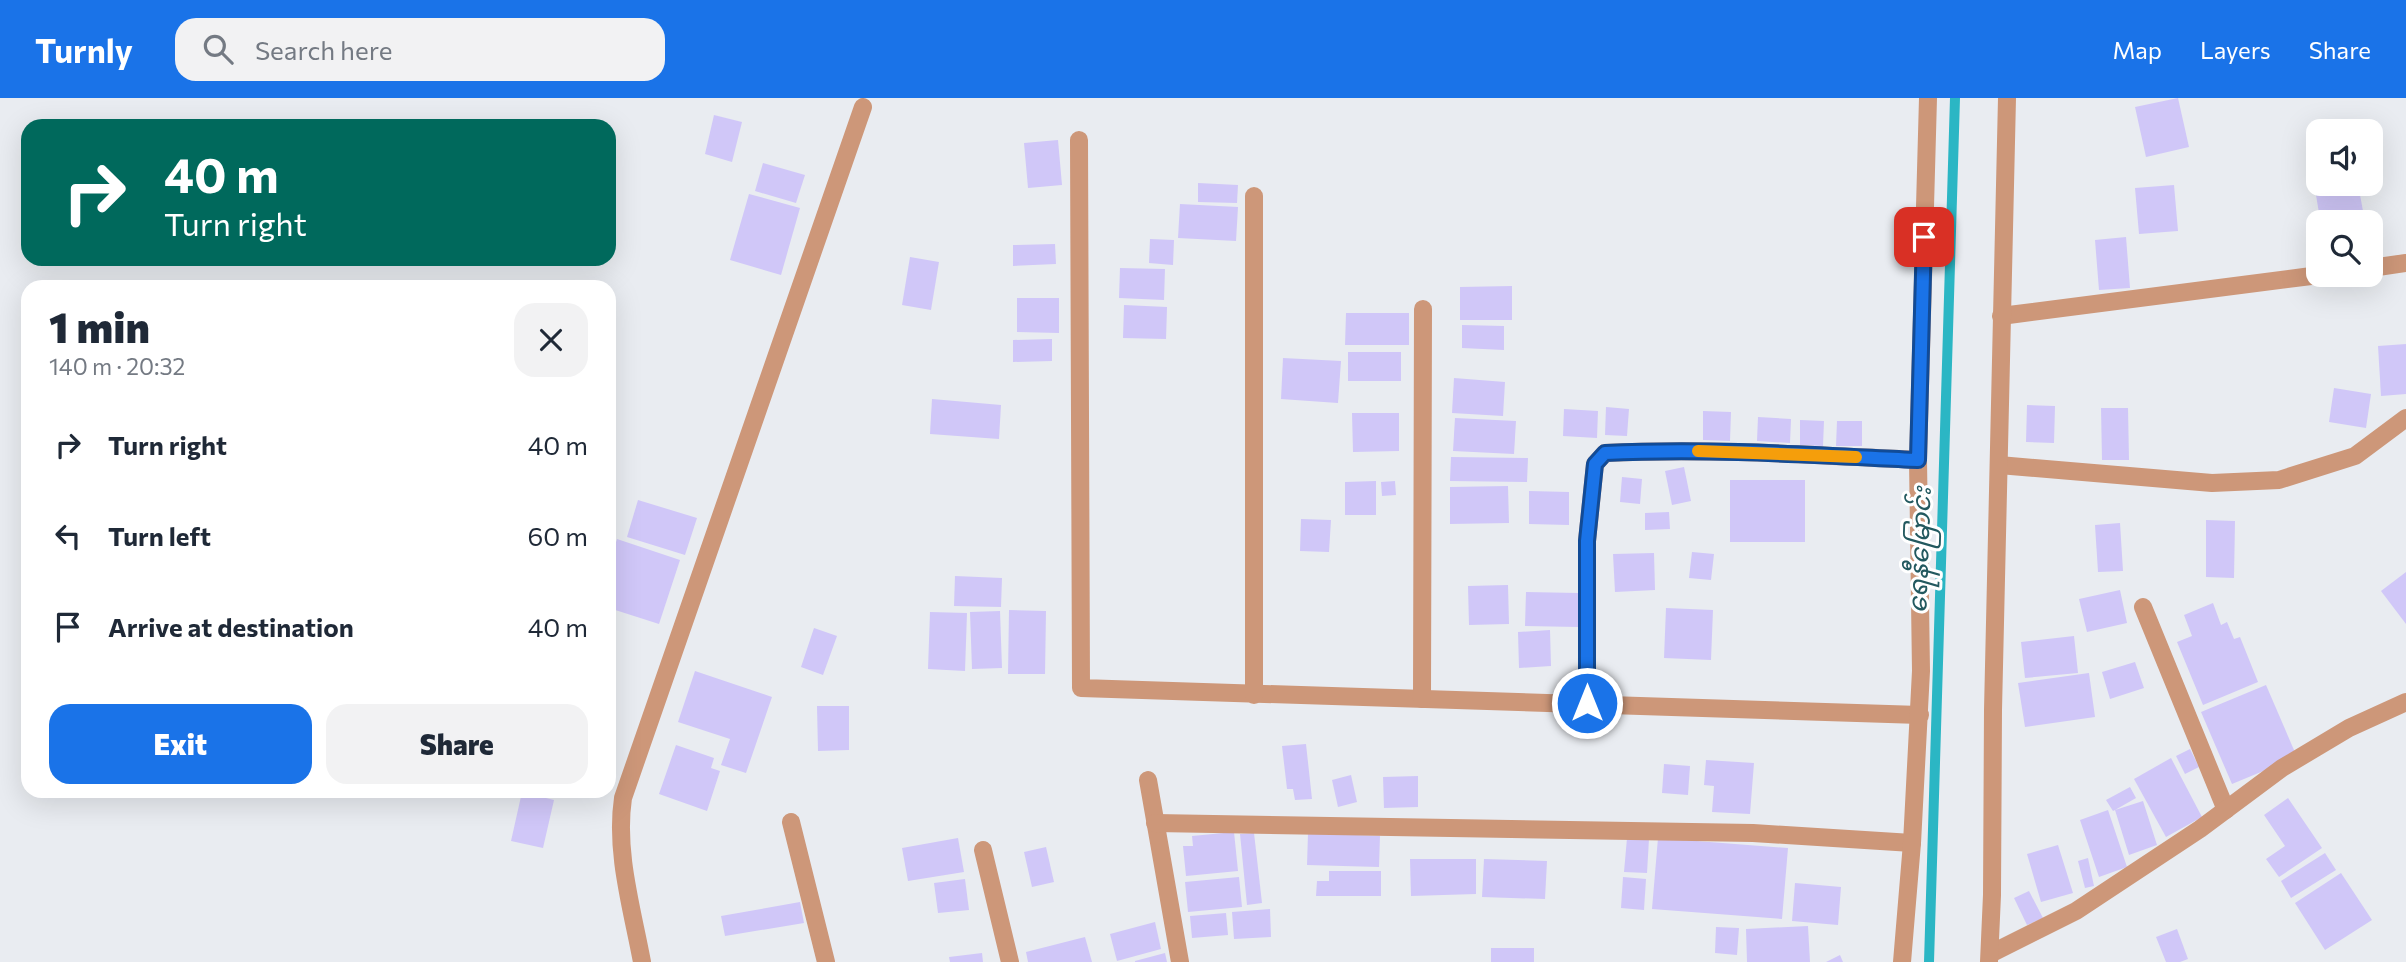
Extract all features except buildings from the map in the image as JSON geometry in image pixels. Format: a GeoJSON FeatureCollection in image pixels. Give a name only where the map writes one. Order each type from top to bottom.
{"type":"FeatureCollection","features":[{"type":"Feature","properties":{"kind":"street"},"geometry":{"type":"LineString","coordinates":[[1902,962],[1922,671],[1918,460],[1928,98]]}},
{"type":"Feature","properties":{"kind":"street"},"geometry":{"type":"LineString","coordinates":[[1990,958],[2007,98]]}},
{"type":"Feature","properties":{"kind":"street"},"geometry":{"type":"LineString","coordinates":[[642,962],[620,844],[623,798],[863,107]]}},
{"type":"Feature","properties":{"kind":"street"},"geometry":{"type":"LineString","coordinates":[[1079,140],[1081,688],[1920,715]]}},
{"type":"Feature","properties":{"kind":"street"},"geometry":{"type":"LineString","coordinates":[[1254,196],[1254,695]]}},
{"type":"Feature","properties":{"kind":"street"},"geometry":{"type":"LineString","coordinates":[[2383,267],[2406,264]]}},
{"type":"Feature","properties":{"kind":"street"},"geometry":{"type":"LineString","coordinates":[[2001,316],[2306,277]]}},
{"type":"Feature","properties":{"kind":"street"},"geometry":{"type":"LineString","coordinates":[[1422,699],[1423,309]]}},
{"type":"Feature","properties":{"kind":"street"},"geometry":{"type":"LineString","coordinates":[[1999,465],[2212,483],[2279,480],[2355,456],[2406,418]]}},
{"type":"Feature","properties":{"kind":"street"},"geometry":{"type":"LineString","coordinates":[[1587,703],[1587,541],[1595,464],[1600,456],[1605,453],[1666,450],[1918,460]]}},
{"type":"Feature","properties":{"kind":"street"},"geometry":{"type":"LineString","coordinates":[[2143,607],[2226,810]]}},
{"type":"Feature","properties":{"kind":"street"},"geometry":{"type":"LineString","coordinates":[[1990,958],[2076,911],[2226,810],[2282,768],[2349,727],[2406,702]]}},
{"type":"Feature","properties":{"kind":"street"},"geometry":{"type":"LineString","coordinates":[[1148,780],[1180,962]]}},
{"type":"Feature","properties":{"kind":"street"},"geometry":{"type":"LineString","coordinates":[[791,822],[826,962]]}},
{"type":"Feature","properties":{"kind":"street"},"geometry":{"type":"LineString","coordinates":[[1155,823],[1753,832],[1912,843]]}},
{"type":"Feature","properties":{"kind":"street"},"geometry":{"type":"LineString","coordinates":[[983,850],[1010,962]]}},
{"type":"Feature","properties":{"kind":"waterway","name":"ရေနီမြောင်း"},"geometry":{"type":"LineString","coordinates":[[1929,962],[1955,98]]}},
{"type":"Feature","properties":{"kind":"slow traffic"},"geometry":{"type":"LineString","coordinates":[[1698,451],[1856,457]]}},
{"type":"Feature","properties":{"kind":"route"},"geometry":{"type":"LineString","coordinates":[[1587,703],[1587,541],[1595,464],[1600,456],[1605,453],[1666,450],[1918,460],[1924,237]]}}]}
